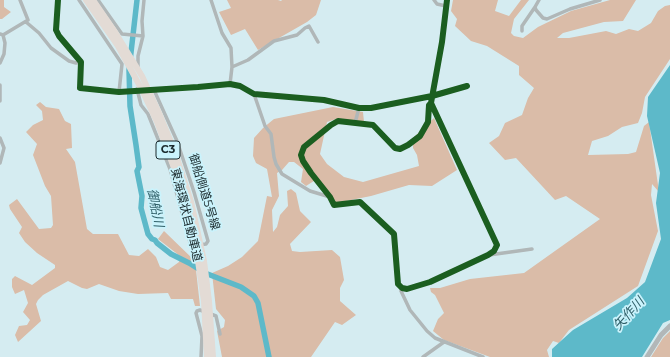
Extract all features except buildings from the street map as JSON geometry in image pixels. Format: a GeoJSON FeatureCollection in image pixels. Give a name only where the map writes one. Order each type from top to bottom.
{"type":"FeatureCollection","features":[{"type":"Feature","properties":{"kind":"highway","name":"東海環状自動車道"},"geometry":{"type":"LineString","coordinates":[[86,0],[118,46],[142,90],[170,154],[182,189],[193,232],[208,316],[213,357]]}},
{"type":"Feature","properties":{"kind":"highway","name":"東海環状自動車道"},"geometry":{"type":"LineString","coordinates":[[93,0],[142,76],[159,112],[187,188],[204,260],[208,316],[207,357]]}},
{"type":"Feature","properties":{"kind":"main road"},"geometry":{"type":"LineString","coordinates":[[646,357],[661,335],[670,326]]}},
{"type":"Feature","properties":{"kind":"street"},"geometry":{"type":"LineString","coordinates":[[20,0],[28,20],[26,22]]}},
{"type":"Feature","properties":{"kind":"street"},"geometry":{"type":"LineString","coordinates":[[58,0],[56,26],[57,33],[81,62],[80,88],[121,92],[230,84],[240,86],[254,94],[324,100],[358,108],[371,108],[432,96],[467,86]]}},
{"type":"Feature","properties":{"kind":"street"},"geometry":{"type":"LineString","coordinates":[[79,0],[122,64],[121,92]]}},
{"type":"Feature","properties":{"kind":"street"},"geometry":{"type":"LineString","coordinates":[[98,0],[122,34],[142,36]]}},
{"type":"Feature","properties":{"kind":"street"},"geometry":{"type":"LineString","coordinates":[[136,90],[144,0]]}},
{"type":"Feature","properties":{"kind":"street"},"geometry":{"type":"LineString","coordinates":[[211,0],[222,33],[231,48],[232,67],[230,84]]}},
{"type":"Feature","properties":{"kind":"street"},"geometry":{"type":"LineString","coordinates":[[434,0],[437,4],[446,6]]}},
{"type":"Feature","properties":{"kind":"street"},"geometry":{"type":"LineString","coordinates":[[432,103],[429,104],[428,122],[420,136],[400,149],[391,145],[373,125],[338,121],[304,147],[301,155],[310,173],[330,197],[334,205],[360,202],[394,234],[398,284],[402,288],[407,289],[430,282],[488,255],[496,248],[496,241],[432,103],[447,0]]}},
{"type":"Feature","properties":{"kind":"street"},"geometry":{"type":"LineString","coordinates":[[522,32],[522,26],[539,0]]}},
{"type":"Feature","properties":{"kind":"street"},"geometry":{"type":"LineString","coordinates":[[535,7],[543,18],[547,19],[584,2],[594,3],[600,0]]}},
{"type":"Feature","properties":{"kind":"street"},"geometry":{"type":"LineString","coordinates":[[0,63],[5,51],[5,43],[1,34],[26,22]]}},
{"type":"Feature","properties":{"kind":"street"},"geometry":{"type":"LineString","coordinates":[[26,22],[39,33],[51,48],[69,61],[76,63],[81,62]]}},
{"type":"Feature","properties":{"kind":"street"},"geometry":{"type":"LineString","coordinates":[[103,36],[115,25]]}},
{"type":"Feature","properties":{"kind":"street"},"geometry":{"type":"LineString","coordinates":[[232,67],[248,60],[274,41],[296,35],[304,28],[309,26],[318,42]]}},
{"type":"Feature","properties":{"kind":"street"},"geometry":{"type":"LineString","coordinates":[[0,85],[0,101]]}},
{"type":"Feature","properties":{"kind":"street","name":"御船側道5号線"},"geometry":{"type":"LineString","coordinates":[[136,90],[141,105],[148,114],[170,169],[191,246],[206,244],[208,242],[194,192],[177,141],[154,90]]}},
{"type":"Feature","properties":{"kind":"street"},"geometry":{"type":"LineString","coordinates":[[254,94],[265,126],[271,134],[274,157],[282,174],[310,191],[330,197]]}},
{"type":"Feature","properties":{"kind":"street"},"geometry":{"type":"LineString","coordinates":[[355,123],[358,108]]}},
{"type":"Feature","properties":{"kind":"street"},"geometry":{"type":"LineString","coordinates":[[0,138],[4,148],[0,163]]}},
{"type":"Feature","properties":{"kind":"street"},"geometry":{"type":"LineString","coordinates":[[159,142],[177,141]]}},
{"type":"Feature","properties":{"kind":"street"},"geometry":{"type":"LineString","coordinates":[[178,194],[194,192]]}},
{"type":"Feature","properties":{"kind":"street"},"geometry":{"type":"LineString","coordinates":[[488,255],[532,249]]}},
{"type":"Feature","properties":{"kind":"street"},"geometry":{"type":"LineString","coordinates":[[402,288],[401,291],[410,310],[427,331],[435,338],[474,356],[483,357]]}},
{"type":"Feature","properties":{"kind":"street"},"geometry":{"type":"LineString","coordinates":[[201,357],[202,336],[196,313],[197,311],[200,310],[216,316],[220,334]]}},
{"type":"Feature","properties":{"kind":"street"},"geometry":{"type":"LineString","coordinates":[[423,357],[444,342]]}},
{"type":"Feature","properties":{"kind":"shaded area"},"geometry":{"type":"Polygon","coordinates":[[[0,0],[4,0],[4,7],[11,12],[2,19],[0,19],[0,0]]]}},
{"type":"Feature","properties":{"kind":"shaded area"},"geometry":{"type":"Polygon","coordinates":[[[227,0],[321,0],[316,15],[307,22],[258,50],[245,29],[231,35],[219,12],[231,8],[227,0]]]}},
{"type":"Feature","properties":{"kind":"shaded area"},"geometry":{"type":"Polygon","coordinates":[[[453,0],[498,0],[495,11],[509,16],[521,0],[529,0],[514,19],[511,33],[514,36],[523,38],[538,27],[571,11],[610,0],[636,0],[623,21],[604,22],[563,33],[557,38],[569,38],[606,31],[616,34],[629,29],[638,31],[651,23],[658,11],[665,6],[670,5],[670,59],[645,97],[642,113],[638,123],[622,127],[608,136],[592,141],[588,155],[628,154],[636,152],[644,126],[649,122],[659,192],[652,184],[651,195],[658,231],[638,286],[569,330],[559,343],[553,341],[547,350],[549,357],[490,357],[444,340],[433,331],[438,319],[444,313],[430,288],[440,288],[470,279],[524,273],[600,219],[566,196],[555,200],[516,158],[505,160],[489,143],[499,136],[505,123],[522,115],[528,98],[534,88],[519,75],[519,66],[487,46],[471,41],[455,26],[457,19],[451,11],[453,0]]]}},
{"type":"Feature","properties":{"kind":"shaded area"},"geometry":{"type":"Polygon","coordinates":[[[40,102],[46,107],[59,109],[65,121],[71,124],[72,148],[66,149],[75,162],[87,229],[93,234],[118,234],[129,255],[139,256],[148,249],[156,257],[160,267],[168,270],[179,262],[180,256],[158,239],[164,231],[195,261],[200,306],[195,306],[193,299],[171,299],[168,293],[138,294],[119,291],[99,284],[87,289],[68,281],[43,295],[38,300],[36,304],[41,321],[18,342],[15,335],[19,326],[27,325],[30,320],[23,312],[28,303],[24,290],[15,294],[12,287],[12,279],[15,276],[32,285],[55,268],[55,265],[37,253],[25,242],[19,233],[22,227],[9,205],[17,199],[39,229],[51,228],[53,225],[51,196],[45,186],[33,155],[37,144],[26,132],[33,125],[43,120],[42,111],[36,105],[40,102]]]}},
{"type":"Feature","properties":{"kind":"shaded area"},"geometry":{"type":"Polygon","coordinates":[[[333,107],[363,112],[364,122],[336,119],[327,122],[320,154],[327,164],[344,177],[363,182],[419,166],[417,155],[413,148],[413,138],[434,118],[457,170],[432,186],[409,185],[371,196],[336,203],[317,179],[306,186],[301,182],[303,169],[294,162],[289,162],[277,173],[279,196],[272,210],[273,232],[277,227],[280,215],[288,206],[287,191],[291,189],[296,193],[300,211],[311,222],[290,244],[292,251],[332,250],[340,257],[344,280],[340,288],[340,301],[356,315],[342,325],[335,322],[311,357],[222,357],[217,331],[224,327],[225,320],[216,309],[212,273],[228,266],[242,257],[258,241],[267,196],[272,197],[267,169],[256,163],[253,156],[254,138],[274,119],[333,107]]]}},
{"type":"Feature","properties":{"kind":"shaded area"},"geometry":{"type":"Polygon","coordinates":[[[670,331],[670,357],[651,357],[663,338],[670,331]]]}},
{"type":"Feature","properties":{"kind":"water","name":"矢作川"},"geometry":{"type":"Polygon","coordinates":[[[670,65],[670,320],[663,323],[642,357],[552,357],[552,349],[573,330],[627,298],[645,282],[661,239],[656,203],[660,173],[647,116],[648,97],[670,65]]]}},
{"type":"Feature","properties":{"kind":"waterway","name":"御船川"},"geometry":{"type":"LineString","coordinates":[[137,0],[129,70],[130,106],[139,167],[137,171],[142,196],[141,208],[148,234],[171,254],[205,273],[241,287],[254,296],[258,303],[269,357]]}},
{"type":"Feature","properties":{"kind":"cycle path"},"geometry":{"type":"LineString","coordinates":[[58,0],[56,30],[59,36],[81,62],[80,88],[119,92],[230,84],[240,86],[254,94],[324,100],[359,108],[371,108],[432,96],[467,86]]}},
{"type":"Feature","properties":{"kind":"cycle path"},"geometry":{"type":"LineString","coordinates":[[431,103],[497,245],[494,251],[488,255],[430,282],[407,289],[402,288],[398,284],[394,234],[360,202],[334,205],[330,197],[303,161],[301,155],[304,147],[338,121],[373,125],[395,148],[400,149],[420,136],[428,122],[429,105],[431,103],[442,42],[447,0]]}}]}
